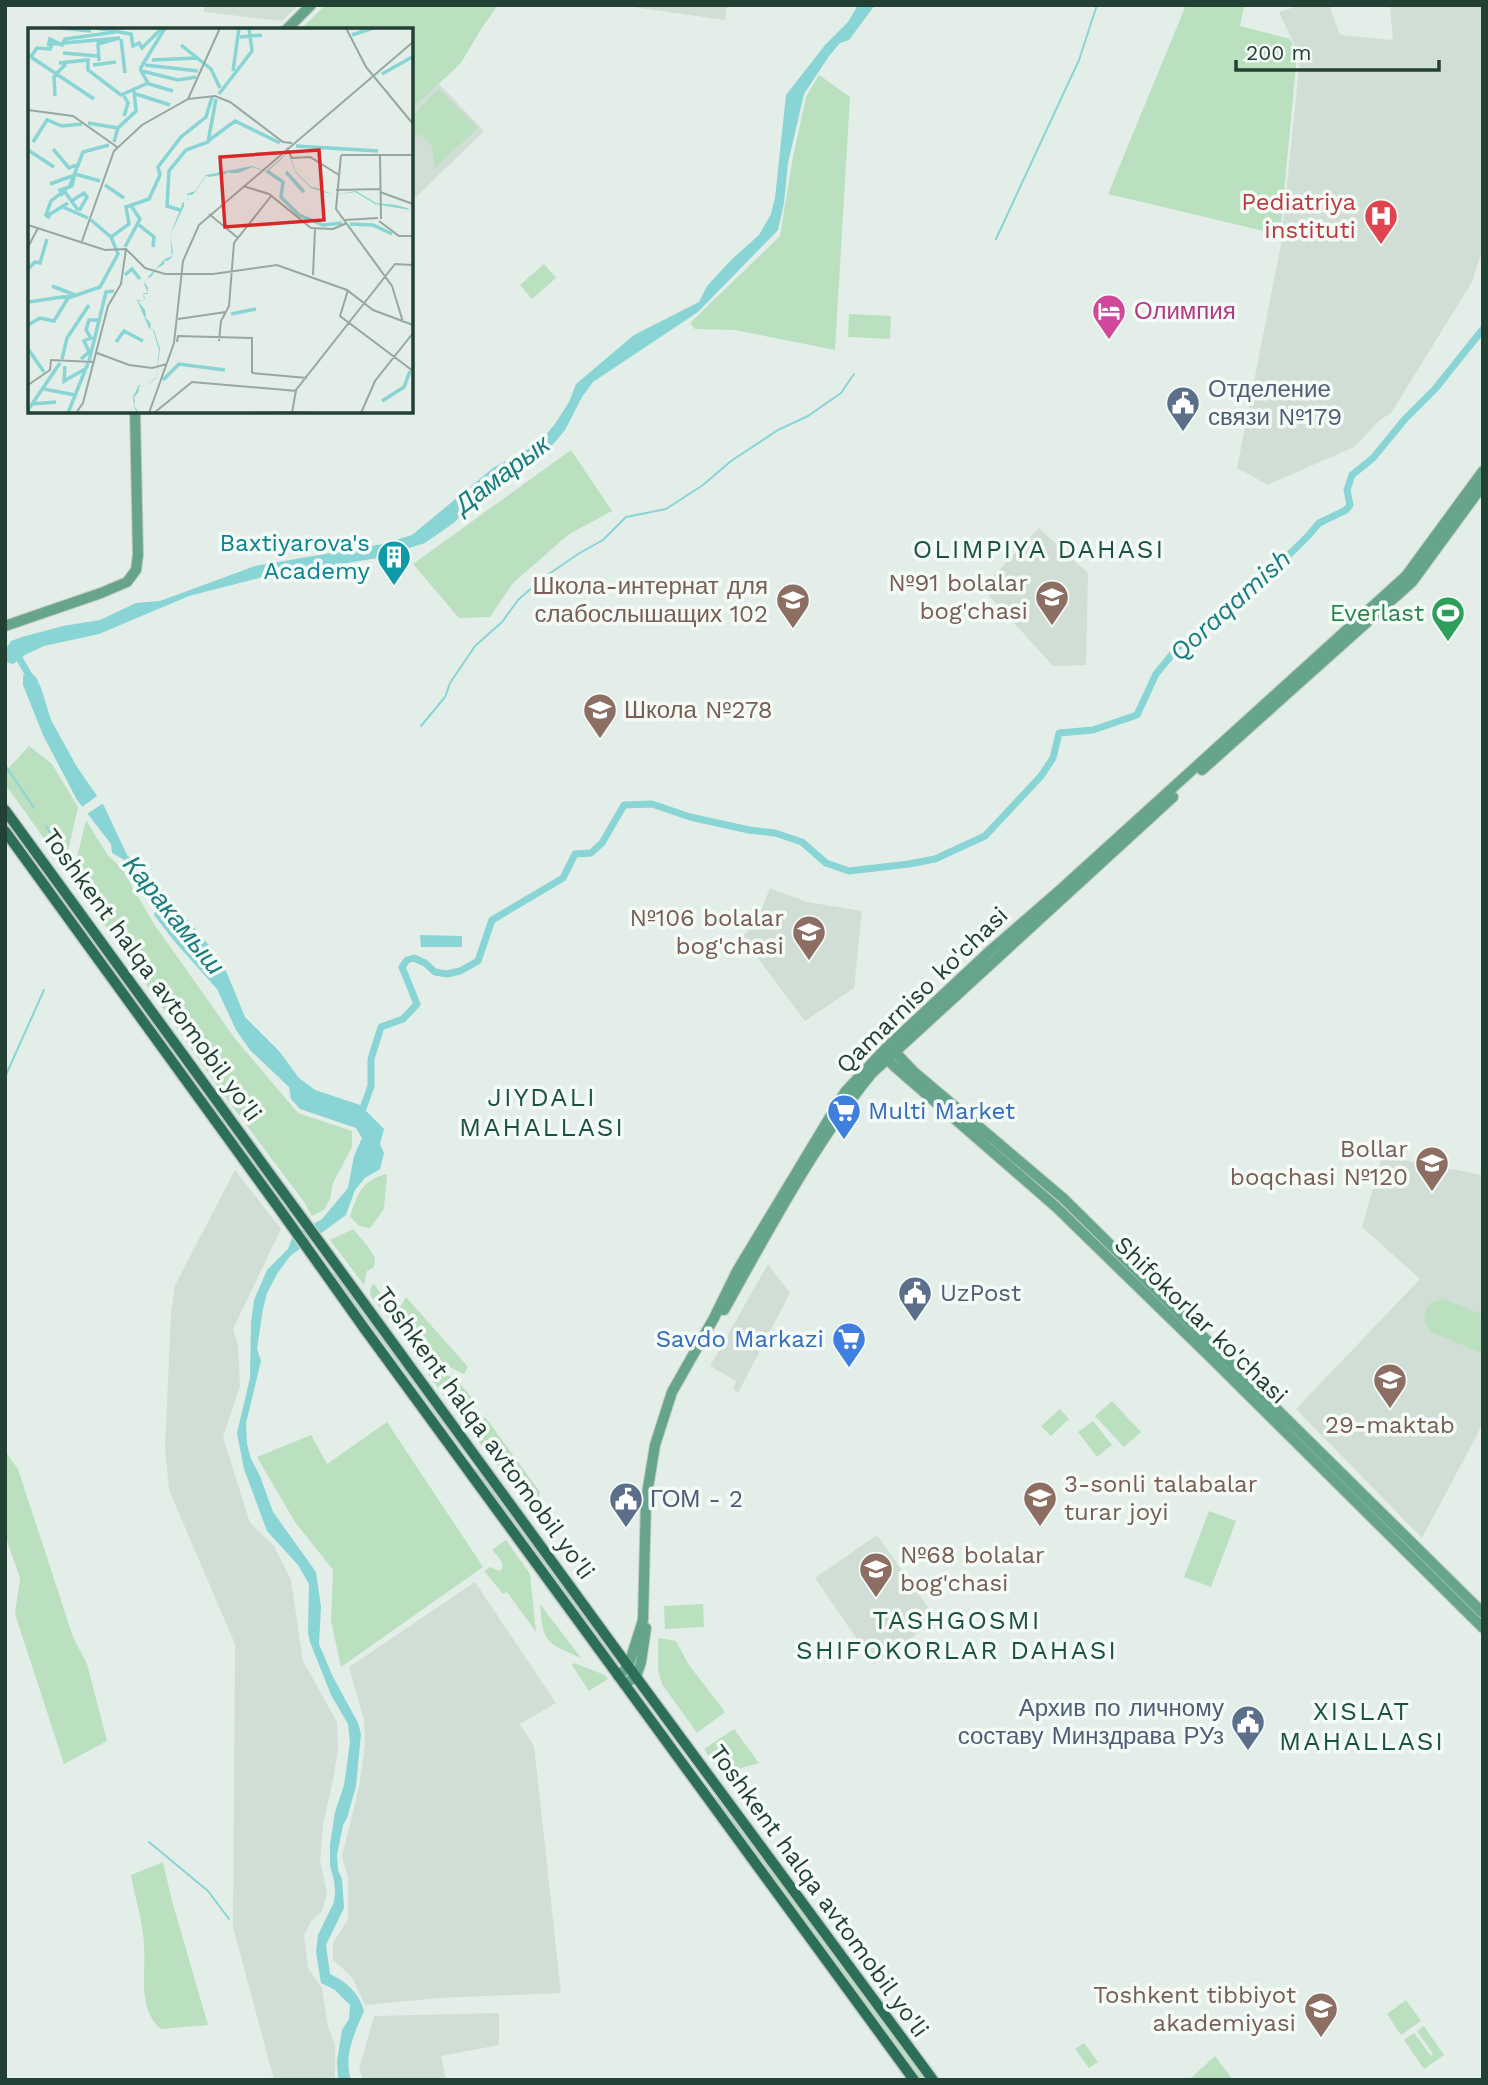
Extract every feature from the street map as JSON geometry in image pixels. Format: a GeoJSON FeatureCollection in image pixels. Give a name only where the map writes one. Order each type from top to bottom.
{"type":"FeatureCollection","features":[{"type":"Feature","properties":{"kind":"highway","name":"Toshkent halqa avtomobil yo'li"},"geometry":{"type":"LineString","coordinates":[[5,810],[628,1667],[933,2080]]}},
{"type":"Feature","properties":{"kind":"highway","name":"Toshkent halqa avtomobil yo'li"},"geometry":{"type":"LineString","coordinates":[[5,831],[914,2080]]}},
{"type":"Feature","properties":{"kind":"highway"},"geometry":{"type":"LineString","coordinates":[[31,868],[42,859]]}},
{"type":"Feature","properties":{"kind":"highway"},"geometry":{"type":"LineString","coordinates":[[123,996],[135,987]]}},
{"type":"Feature","properties":{"kind":"highway"},"geometry":{"type":"LineString","coordinates":[[466,1467],[478,1458]]}},
{"type":"Feature","properties":{"kind":"highway"},"geometry":{"type":"LineString","coordinates":[[675,1754],[687,1746]]}},
{"type":"Feature","properties":{"kind":"highway"},"geometry":{"type":"LineString","coordinates":[[702,1790],[713,1782]]}},
{"type":"Feature","properties":{"kind":"main road"},"geometry":{"type":"LineString","coordinates":[[288,28],[311,5]]}},
{"type":"Feature","properties":{"kind":"main road"},"geometry":{"type":"LineString","coordinates":[[5,626],[101,593],[127,582],[134,574],[138,555],[135,413]]}},
{"type":"Feature","properties":{"kind":"main road","name":"Qamarniso ko'chasi"},"geometry":{"type":"LineString","coordinates":[[636,1677],[641,1662],[649,1602],[655,1480],[661,1446],[677,1395],[760,1247],[827,1134],[852,1098],[888,1053],[991,950],[1406,576],[1483,471]]}},
{"type":"Feature","properties":{"kind":"main road","name":"Qamarniso ko'chasi"},"geometry":{"type":"LineString","coordinates":[[628,1667],[644,1614],[646,1500],[649,1479],[655,1446],[672,1392],[737,1271],[845,1092],[1412,582],[1483,485]]}},
{"type":"Feature","properties":{"kind":"main road","name":"Shifokorlar ko'chasi"},"geometry":{"type":"LineString","coordinates":[[888,1053],[1063,1198],[1483,1613]]}},
{"type":"Feature","properties":{"kind":"main road","name":"Shifokorlar ko'chasi"},"geometry":{"type":"LineString","coordinates":[[888,1053],[1056,1207],[1483,1628]]}},
{"type":"Feature","properties":{"kind":"main road"},"geometry":{"type":"LineString","coordinates":[[621,1680],[628,1667]]}},
{"type":"Feature","properties":{"kind":"main road"},"geometry":{"type":"LineString","coordinates":[[621,1680],[636,1677]]}},
{"type":"Feature","properties":{"kind":"shaded area"},"geometry":{"type":"Polygon","coordinates":[[[204,5],[298,5],[282,21],[204,12],[204,5]]]}},
{"type":"Feature","properties":{"kind":"shaded area"},"geometry":{"type":"Polygon","coordinates":[[[727,5],[725,20],[633,7],[727,5]]]}},
{"type":"Feature","properties":{"kind":"shaded area","name":"Pediatriya instituti"},"geometry":{"type":"Polygon","coordinates":[[[1301,5],[1329,5],[1340,35],[1393,40],[1390,5],[1483,5],[1483,248],[1472,282],[1391,413],[1380,420],[1354,447],[1268,485],[1237,468],[1281,244],[1300,57],[1279,12],[1301,5]]]}},
{"type":"Feature","properties":{"kind":"shaded area"},"geometry":{"type":"Polygon","coordinates":[[[439,84],[484,131],[413,200],[413,108],[439,84]]]}},
{"type":"Feature","properties":{"kind":"shaded area","name":"№91 bolalar bog'chasi"},"geometry":{"type":"Polygon","coordinates":[[[1039,528],[1088,573],[1086,665],[1053,666],[982,588],[1039,528]]]}},
{"type":"Feature","properties":{"kind":"shaded area","name":"№106 bolalar bog'chasi"},"geometry":{"type":"Polygon","coordinates":[[[770,888],[807,902],[862,911],[854,988],[805,1021],[742,937],[751,928],[770,888]]]}},
{"type":"Feature","properties":{"kind":"shaded area","name":"29-maktab"},"geometry":{"type":"Polygon","coordinates":[[[1382,1156],[1483,1175],[1483,1420],[1422,1538],[1296,1409],[1420,1279],[1362,1227],[1382,1156]]]}},
{"type":"Feature","properties":{"kind":"shaded area"},"geometry":{"type":"Polygon","coordinates":[[[235,1170],[281,1229],[233,1329],[238,1345],[240,1386],[223,1437],[250,1523],[274,1546],[291,1580],[303,1661],[337,1722],[338,1748],[323,1825],[320,1861],[327,1893],[322,1911],[311,1921],[304,1935],[308,1968],[322,1988],[328,2027],[335,2044],[335,2080],[274,2080],[233,1927],[235,1644],[169,1490],[165,1448],[171,1313],[175,1285],[235,1170]]]}},
{"type":"Feature","properties":{"kind":"shaded area"},"geometry":{"type":"Polygon","coordinates":[[[768,1264],[790,1293],[738,1393],[733,1389],[736,1381],[710,1366],[768,1264]]]}},
{"type":"Feature","properties":{"kind":"shaded area","name":"№68 bolalar bog'chasi"},"geometry":{"type":"Polygon","coordinates":[[[877,1535],[937,1620],[874,1664],[815,1578],[877,1535]]]}},
{"type":"Feature","properties":{"kind":"shaded area"},"geometry":{"type":"Polygon","coordinates":[[[475,1582],[556,1703],[520,1724],[534,1746],[561,1993],[439,1998],[365,2005],[352,1977],[333,1960],[333,1943],[348,1919],[348,1878],[342,1856],[359,1787],[365,1745],[364,1720],[349,1667],[475,1582]]]}},
{"type":"Feature","properties":{"kind":"shaded area"},"geometry":{"type":"Polygon","coordinates":[[[499,2013],[499,2045],[441,2056],[446,2080],[364,2080],[359,2069],[374,2016],[499,2013]]]}},
{"type":"Feature","properties":{"kind":"green space"},"geometry":{"type":"Polygon","coordinates":[[[325,5],[498,5],[461,63],[413,108],[413,28],[302,28],[325,5]]]}},
{"type":"Feature","properties":{"kind":"green space"},"geometry":{"type":"Polygon","coordinates":[[[1186,5],[1244,7],[1240,26],[1290,39],[1297,55],[1280,235],[1108,194],[1186,5]]]}},
{"type":"Feature","properties":{"kind":"green space"},"geometry":{"type":"Polygon","coordinates":[[[819,75],[850,97],[835,350],[735,330],[695,329],[690,323],[780,236],[806,97],[819,75]]]}},
{"type":"Feature","properties":{"kind":"green space"},"geometry":{"type":"Polygon","coordinates":[[[439,89],[478,128],[435,168],[432,145],[420,135],[413,135],[413,114],[439,89]]]}},
{"type":"Feature","properties":{"kind":"green space"},"geometry":{"type":"Polygon","coordinates":[[[544,264],[556,278],[532,299],[520,285],[544,264]]]}},
{"type":"Feature","properties":{"kind":"green space"},"geometry":{"type":"Polygon","coordinates":[[[849,314],[891,316],[890,339],[848,337],[849,314]]]}},
{"type":"Feature","properties":{"kind":"green space"},"geometry":{"type":"Polygon","coordinates":[[[571,450],[612,511],[569,534],[513,583],[490,617],[459,618],[413,564],[571,450]]]}},
{"type":"Feature","properties":{"kind":"green space"},"geometry":{"type":"Polygon","coordinates":[[[29,746],[52,764],[78,807],[66,860],[61,862],[5,784],[5,772],[29,746]]]}},
{"type":"Feature","properties":{"kind":"green space"},"geometry":{"type":"Polygon","coordinates":[[[86,820],[107,854],[122,869],[154,924],[236,1040],[298,1113],[352,1131],[352,1147],[333,1183],[330,1199],[324,1210],[312,1216],[217,1086],[72,878],[86,820]]]}},
{"type":"Feature","properties":{"kind":"green space"},"geometry":{"type":"Polygon","coordinates":[[[46,872],[126,983],[122,985],[43,875],[46,872]]]}},
{"type":"Feature","properties":{"kind":"green space"},"geometry":{"type":"Polygon","coordinates":[[[139,1001],[292,1211],[288,1213],[135,1004],[139,1001]]]}},
{"type":"Feature","properties":{"kind":"green space"},"geometry":{"type":"Polygon","coordinates":[[[387,1174],[384,1209],[370,1228],[359,1226],[350,1216],[359,1194],[366,1184],[387,1174]]]}},
{"type":"Feature","properties":{"kind":"green space"},"geometry":{"type":"Polygon","coordinates":[[[353,1229],[375,1258],[374,1267],[367,1271],[364,1285],[330,1240],[353,1229]]]}},
{"type":"Feature","properties":{"kind":"green space"},"geometry":{"type":"Polygon","coordinates":[[[336,1271],[468,1452],[465,1454],[332,1273],[336,1271]]]}},
{"type":"Feature","properties":{"kind":"green space"},"geometry":{"type":"Polygon","coordinates":[[[374,1284],[390,1305],[389,1319],[370,1295],[374,1284]]]}},
{"type":"Feature","properties":{"kind":"green space"},"geometry":{"type":"Polygon","coordinates":[[[406,1297],[468,1367],[464,1374],[411,1348],[394,1326],[395,1316],[406,1297]]]}},
{"type":"Feature","properties":{"kind":"green space"},"geometry":{"type":"Polygon","coordinates":[[[1444,1299],[1483,1315],[1483,1351],[1479,1352],[1431,1332],[1427,1327],[1424,1316],[1428,1306],[1444,1299]]]}},
{"type":"Feature","properties":{"kind":"green space"},"geometry":{"type":"Polygon","coordinates":[[[423,1367],[441,1372],[455,1380],[477,1407],[447,1400],[423,1367]]]}},
{"type":"Feature","properties":{"kind":"green space"},"geometry":{"type":"Polygon","coordinates":[[[1112,1401],[1141,1432],[1124,1447],[1095,1416],[1112,1401]]]}},
{"type":"Feature","properties":{"kind":"green space"},"geometry":{"type":"Polygon","coordinates":[[[1060,1409],[1069,1419],[1051,1436],[1041,1426],[1060,1409]]]}},
{"type":"Feature","properties":{"kind":"green space"},"geometry":{"type":"Polygon","coordinates":[[[456,1412],[486,1418],[540,1492],[537,1517],[456,1412]]]}},
{"type":"Feature","properties":{"kind":"green space"},"geometry":{"type":"Polygon","coordinates":[[[1093,1421],[1112,1445],[1097,1457],[1078,1432],[1093,1421]]]}},
{"type":"Feature","properties":{"kind":"green space"},"geometry":{"type":"Polygon","coordinates":[[[387,1422],[483,1567],[341,1667],[331,1621],[333,1570],[295,1522],[257,1457],[311,1435],[327,1464],[387,1422]]]}},
{"type":"Feature","properties":{"kind":"green space"},"geometry":{"type":"Polygon","coordinates":[[[5,1451],[18,1469],[73,1637],[87,1664],[107,1741],[64,1764],[15,1614],[20,1578],[5,1535],[5,1451]]]}},
{"type":"Feature","properties":{"kind":"green space"},"geometry":{"type":"Polygon","coordinates":[[[479,1467],[621,1662],[617,1664],[475,1470],[479,1467]]]}},
{"type":"Feature","properties":{"kind":"green space"},"geometry":{"type":"Polygon","coordinates":[[[1209,1511],[1236,1521],[1211,1587],[1184,1577],[1209,1511]]]}},
{"type":"Feature","properties":{"kind":"green space"},"geometry":{"type":"Polygon","coordinates":[[[506,1540],[530,1574],[536,1632],[507,1592],[503,1594],[484,1571],[490,1567],[500,1571],[502,1562],[492,1550],[506,1540]]]}},
{"type":"Feature","properties":{"kind":"green space"},"geometry":{"type":"Polygon","coordinates":[[[540,1604],[581,1658],[548,1640],[540,1604]]]}},
{"type":"Feature","properties":{"kind":"green space"},"geometry":{"type":"Polygon","coordinates":[[[703,1604],[704,1627],[665,1629],[664,1606],[703,1604]]]}},
{"type":"Feature","properties":{"kind":"green space"},"geometry":{"type":"Polygon","coordinates":[[[658,1638],[676,1641],[689,1665],[725,1712],[697,1733],[662,1684],[658,1671],[658,1638]]]}},
{"type":"Feature","properties":{"kind":"green space"},"geometry":{"type":"Polygon","coordinates":[[[574,1663],[605,1675],[608,1679],[589,1691],[572,1665],[574,1663]]]}},
{"type":"Feature","properties":{"kind":"green space"},"geometry":{"type":"Polygon","coordinates":[[[734,1729],[759,1763],[721,1774],[704,1749],[734,1729]]]}},
{"type":"Feature","properties":{"kind":"green space"},"geometry":{"type":"Polygon","coordinates":[[[717,1797],[926,2080],[920,2080],[714,1800],[717,1797]]]}},
{"type":"Feature","properties":{"kind":"green space"},"geometry":{"type":"Polygon","coordinates":[[[163,1862],[208,2025],[161,2029],[153,2021],[146,2001],[141,1919],[131,1875],[163,1862]]]}},
{"type":"Feature","properties":{"kind":"green space"},"geometry":{"type":"Polygon","coordinates":[[[1406,2000],[1421,2021],[1401,2035],[1387,2014],[1406,2000]]]}},
{"type":"Feature","properties":{"kind":"green space"},"geometry":{"type":"Polygon","coordinates":[[[1424,2026],[1444,2055],[1424,2069],[1404,2040],[1414,2033],[1431,2056],[1433,2054],[1417,2031],[1424,2026]]]}},
{"type":"Feature","properties":{"kind":"green space"},"geometry":{"type":"Polygon","coordinates":[[[1084,2043],[1098,2062],[1089,2068],[1075,2049],[1084,2043]]]}},
{"type":"Feature","properties":{"kind":"green space"},"geometry":{"type":"Polygon","coordinates":[[[1215,2056],[1233,2080],[1189,2080],[1190,2079],[1215,2056]]]}},
{"type":"Feature","properties":{"kind":"water","name":"Дамарык"},"geometry":{"type":"Polygon","coordinates":[[[858,5],[875,5],[849,40],[840,43],[829,56],[804,94],[788,163],[778,230],[698,312],[593,382],[565,430],[545,454],[470,504],[455,522],[425,543],[378,558],[271,575],[189,596],[99,634],[44,646],[13,664],[6,662],[5,650],[11,641],[22,637],[100,620],[136,603],[160,601],[255,566],[383,544],[412,535],[493,468],[539,443],[569,402],[576,384],[634,335],[699,302],[707,286],[759,235],[771,214],[775,198],[786,95],[825,45],[848,22],[858,5]]]}},
{"type":"Feature","properties":{"kind":"water"},"geometry":{"type":"Polygon","coordinates":[[[31,673],[41,688],[51,720],[77,767],[104,806],[127,855],[153,879],[224,966],[245,1017],[279,1051],[299,1078],[315,1090],[360,1105],[384,1129],[380,1144],[384,1153],[380,1169],[365,1178],[355,1190],[346,1215],[290,1256],[267,1293],[257,1349],[261,1361],[246,1423],[251,1459],[273,1512],[316,1572],[321,1607],[319,1644],[361,1734],[356,1786],[343,1825],[337,1855],[344,1908],[326,1945],[330,1974],[352,1989],[364,2011],[349,2053],[351,2080],[338,2080],[337,2061],[342,2030],[349,2019],[350,2005],[335,1990],[321,1983],[316,1952],[318,1935],[334,1902],[330,1845],[335,1812],[346,1772],[350,1742],[348,1724],[331,1695],[310,1642],[309,1584],[298,1565],[267,1531],[244,1469],[237,1433],[250,1378],[254,1300],[267,1270],[288,1249],[293,1236],[322,1219],[348,1188],[354,1156],[362,1138],[356,1128],[300,1109],[291,1099],[289,1087],[250,1050],[236,1030],[217,989],[154,915],[156,909],[141,892],[123,859],[112,853],[111,844],[77,800],[43,735],[23,685],[23,675],[31,673]]]}},
{"type":"Feature","properties":{"kind":"water"},"geometry":{"type":"Polygon","coordinates":[[[420,935],[462,936],[462,947],[421,947],[420,935]]]}},
{"type":"Feature","properties":{"kind":"pier"},"geometry":{"type":"Polygon","coordinates":[[[100,794],[105,802],[84,816],[79,809],[100,794]]]}},
{"type":"Feature","properties":{"kind":"waterway"},"geometry":{"type":"LineString","coordinates":[[996,239],[1079,60],[1097,5]]}},
{"type":"Feature","properties":{"kind":"waterway","name":"Qoraqamish"},"geometry":{"type":"LineString","coordinates":[[361,1114],[371,1086],[371,1059],[381,1027],[403,1019],[417,1004],[402,967],[407,960],[414,958],[435,972],[447,974],[460,971],[478,961],[492,920],[563,878],[575,854],[591,853],[602,843],[624,805],[652,804],[690,817],[775,833],[802,842],[826,863],[849,871],[935,859],[985,836],[1041,776],[1053,758],[1059,733],[1093,730],[1137,715],[1156,674],[1178,647],[1230,613],[1319,523],[1346,510],[1350,505],[1347,490],[1352,475],[1373,458],[1405,419],[1435,389],[1483,329]]}},
{"type":"Feature","properties":{"kind":"waterway"},"geometry":{"type":"LineString","coordinates":[[421,726],[445,697],[450,683],[475,646],[502,622],[518,600],[543,578],[603,540],[626,517],[666,509],[703,485],[731,461],[778,430],[808,416],[841,393],[854,374]]}},
{"type":"Feature","properties":{"kind":"waterway","name":"Каракамыш"},"geometry":{"type":"LineString","coordinates":[[16,653],[33,682]]}},
{"type":"Feature","properties":{"kind":"waterway"},"geometry":{"type":"LineString","coordinates":[[5,765],[34,808]]}},
{"type":"Feature","properties":{"kind":"waterway"},"geometry":{"type":"LineString","coordinates":[[46,826],[64,855]]}},
{"type":"Feature","properties":{"kind":"waterway"},"geometry":{"type":"LineString","coordinates":[[5,1077],[44,990]]}},
{"type":"Feature","properties":{"kind":"waterway"},"geometry":{"type":"LineString","coordinates":[[149,1842],[208,1891],[229,1919]]}},
{"type":"Feature","properties":{"kind":"place","name":"Pediatriya instituti"},"geometry":{"type":"Point","coordinates":[1381,246]}},
{"type":"Feature","properties":{"kind":"place","name":"Олимпия"},"geometry":{"type":"Point","coordinates":[1109,341]}},
{"type":"Feature","properties":{"kind":"place","name":"Отделение связи №179"},"geometry":{"type":"Point","coordinates":[1183,433]}},
{"type":"Feature","properties":{"kind":"place","name":"Baxtiyarova's Academy"},"geometry":{"type":"Point","coordinates":[394,587]}},
{"type":"Feature","properties":{"kind":"place","name":"№91 bolalar bog'chasi"},"geometry":{"type":"Point","coordinates":[1052,627]}},
{"type":"Feature","properties":{"kind":"place","name":"Школа-интернат для слабослышащих 102"},"geometry":{"type":"Point","coordinates":[793,630]}},
{"type":"Feature","properties":{"kind":"place","name":"Everlast"},"geometry":{"type":"Point","coordinates":[1448,643]}},
{"type":"Feature","properties":{"kind":"place","name":"Школа №278"},"geometry":{"type":"Point","coordinates":[600,740]}},
{"type":"Feature","properties":{"kind":"place","name":"№106 bolalar bog'chasi"},"geometry":{"type":"Point","coordinates":[809,962]}},
{"type":"Feature","properties":{"kind":"place","name":"Multi Market"},"geometry":{"type":"Point","coordinates":[844,1141]}},
{"type":"Feature","properties":{"kind":"place","name":"Bollar boqchasi №120"},"geometry":{"type":"Point","coordinates":[1432,1193]}},
{"type":"Feature","properties":{"kind":"place","name":"UzPost"},"geometry":{"type":"Point","coordinates":[915,1323]}},
{"type":"Feature","properties":{"kind":"place","name":"Savdo Markazi"},"geometry":{"type":"Point","coordinates":[849,1369]}},
{"type":"Feature","properties":{"kind":"place","name":"29-maktab"},"geometry":{"type":"Point","coordinates":[1390,1410]}},
{"type":"Feature","properties":{"kind":"place","name":"3-sonli talabalar turar joyi"},"geometry":{"type":"Point","coordinates":[1040,1528]}},
{"type":"Feature","properties":{"kind":"place","name":"ГОМ - 2"},"geometry":{"type":"Point","coordinates":[626,1529]}},
{"type":"Feature","properties":{"kind":"place","name":"№68 bolalar bog'chasi"},"geometry":{"type":"Point","coordinates":[876,1599]}},
{"type":"Feature","properties":{"kind":"place","name":"Архив по личному составу Минздрава РУз"},"geometry":{"type":"Point","coordinates":[1248,1752]}},
{"type":"Feature","properties":{"kind":"place","name":"Toshkent tibbiyot akademiyasi"},"geometry":{"type":"Point","coordinates":[1321,2039]}},
{"type":"Feature","properties":{"kind":"district","name":"OLIMPIYA DAHASI"},"geometry":{"type":"Point","coordinates":[1039,549]}},
{"type":"Feature","properties":{"kind":"district","name":"JIYDALI MAHALLASI"},"geometry":{"type":"Point","coordinates":[542,1112]}},
{"type":"Feature","properties":{"kind":"district","name":"TASHGOSMI SHIFOKORLAR DAHASI"},"geometry":{"type":"Point","coordinates":[957,1635]}},
{"type":"Feature","properties":{"kind":"district","name":"XISLAT MAHALLASI"},"geometry":{"type":"Point","coordinates":[1362,1726]}}]}
